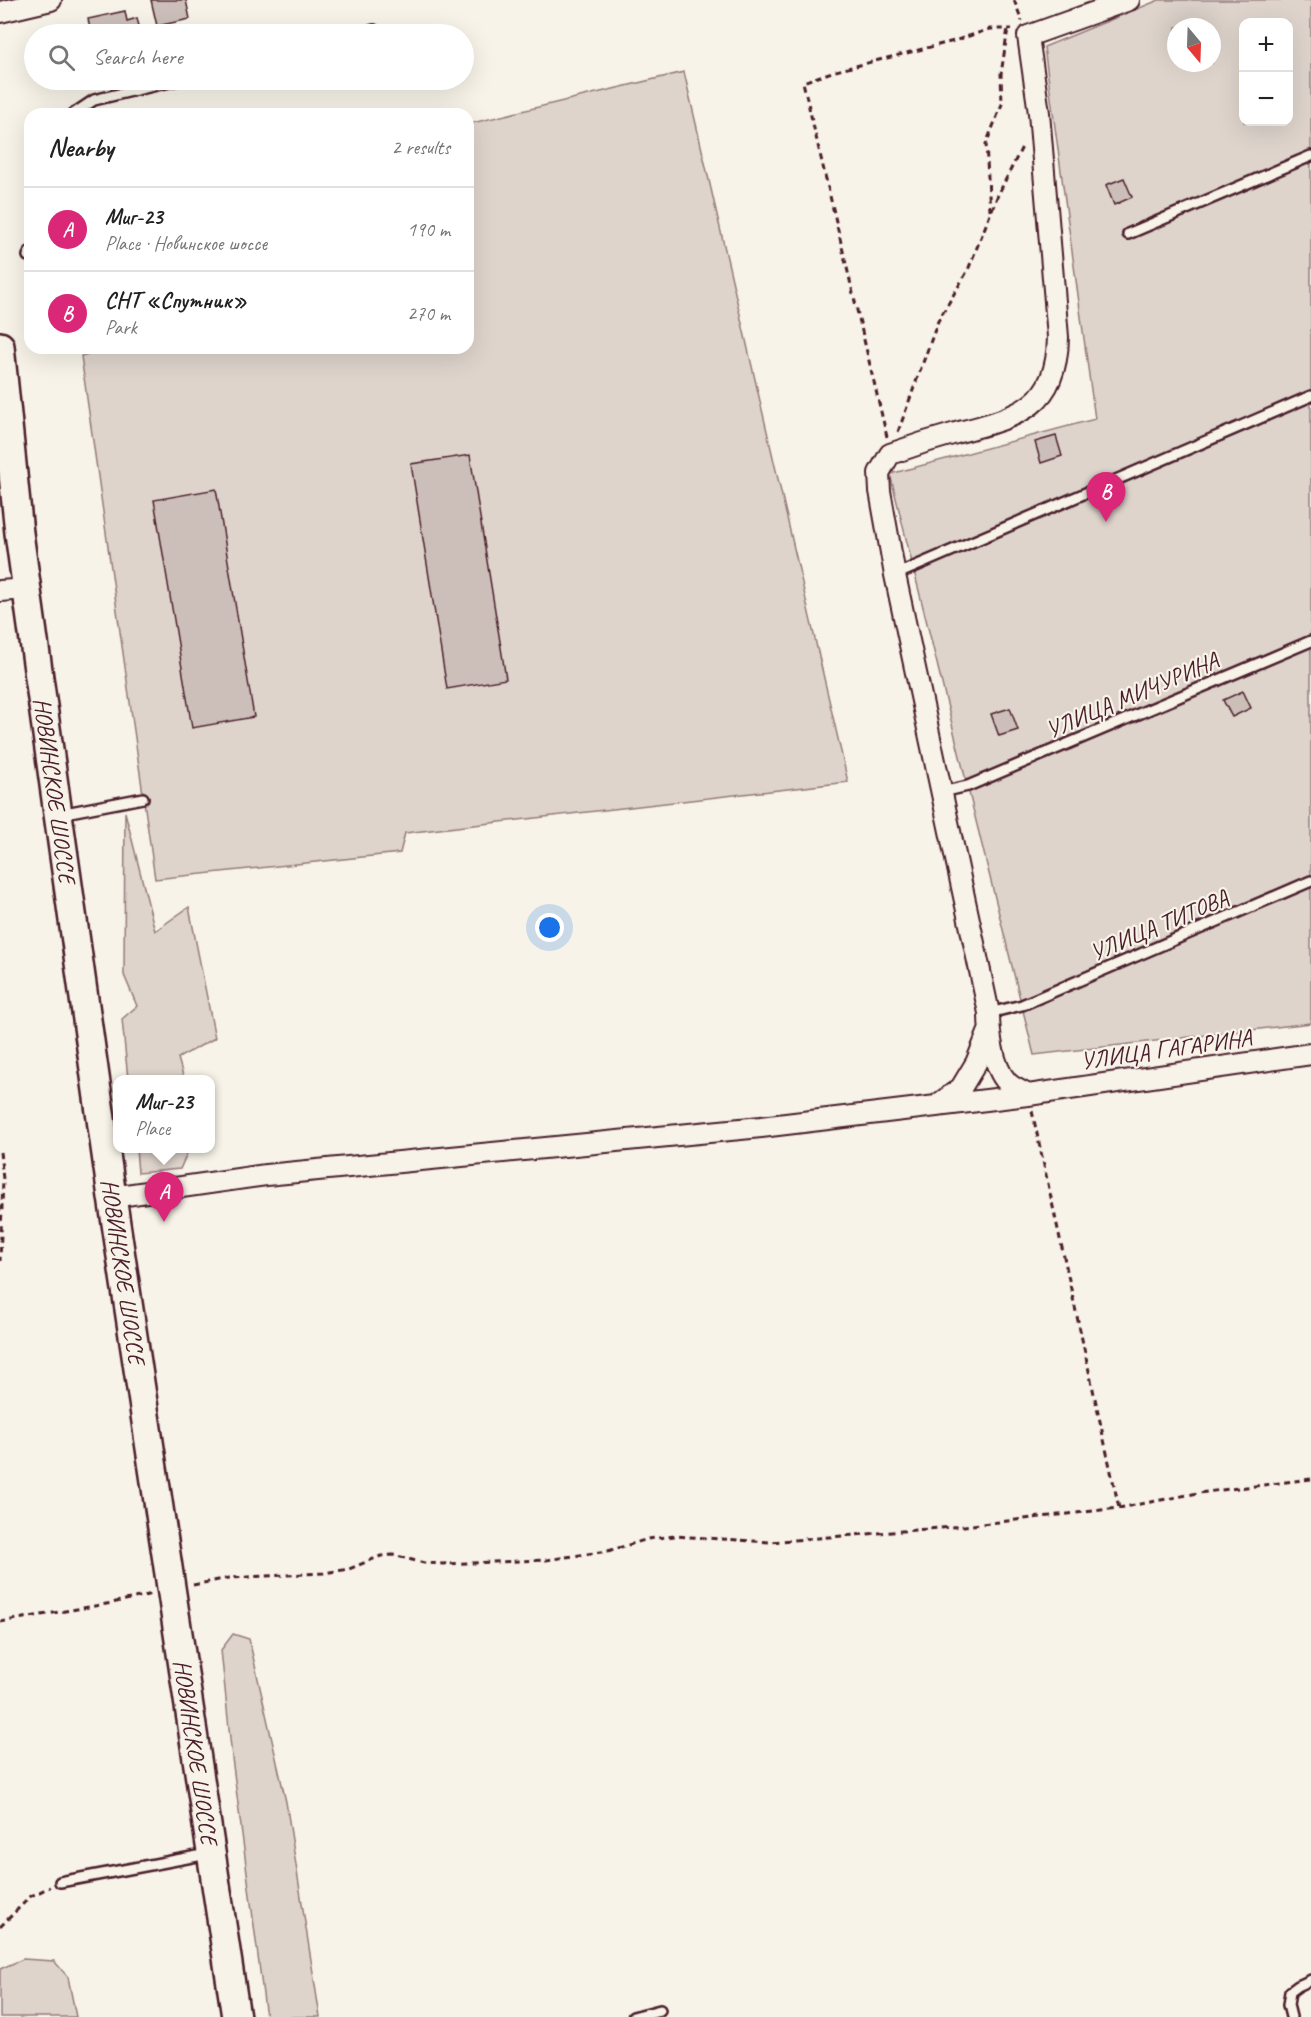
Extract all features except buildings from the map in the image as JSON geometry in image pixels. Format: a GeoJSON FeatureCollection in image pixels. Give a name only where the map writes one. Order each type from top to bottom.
{"type":"FeatureCollection","features":[{"type":"Feature","properties":{"kind":"main road","name":"НОВИНСКОЕ ШОССЕ"},"geometry":{"type":"LineString","coordinates":[[0,346],[19,532],[112,1197],[236,2017]]}},
{"type":"Feature","properties":{"kind":"street"},"geometry":{"type":"LineString","coordinates":[[0,12],[51,0]]}},
{"type":"Feature","properties":{"kind":"street"},"geometry":{"type":"LineString","coordinates":[[1028,1095],[1008,1083],[996,1059],[942,792],[904,572],[880,491],[879,473],[890,454],[996,422],[1027,409],[1043,394],[1053,377],[1058,357],[1058,337],[1039,113],[1036,34],[1129,0]]}},
{"type":"Feature","properties":{"kind":"street"},"geometry":{"type":"LineString","coordinates":[[0,591],[27,589]]}},
{"type":"Feature","properties":{"kind":"street"},"geometry":{"type":"LineString","coordinates":[[937,1106],[961,1088],[976,1063],[989,1022]]}},
{"type":"Feature","properties":{"kind":"street","name":"УЛИЦА ГАГАРИНА"},"geometry":{"type":"LineString","coordinates":[[112,1197],[266,1175],[761,1127],[1028,1095],[1311,1054]]}},
{"type":"Feature","properties":{"kind":"lane"},"geometry":{"type":"LineString","coordinates":[[82,108],[94,100],[136,90]]}},
{"type":"Feature","properties":{"kind":"lane"},"geometry":{"type":"LineString","coordinates":[[1128,234],[1311,156]]}},
{"type":"Feature","properties":{"kind":"lane"},"geometry":{"type":"LineString","coordinates":[[904,572],[1311,396]]}},
{"type":"Feature","properties":{"kind":"lane","name":"УЛИЦА МИЧУРИНА"},"geometry":{"type":"LineString","coordinates":[[942,792],[968,786],[1311,641]]}},
{"type":"Feature","properties":{"kind":"lane"},"geometry":{"type":"LineString","coordinates":[[58,814],[143,798]]}},
{"type":"Feature","properties":{"kind":"lane","name":"УЛИЦА ТИТОВА"},"geometry":{"type":"LineString","coordinates":[[989,1022],[1022,1005],[1311,881]]}},
{"type":"Feature","properties":{"kind":"lane"},"geometry":{"type":"LineString","coordinates":[[60,1882],[210,1854]]}},
{"type":"Feature","properties":{"kind":"lane"},"geometry":{"type":"LineString","coordinates":[[1291,2017],[1288,2005],[1290,1992],[1311,1980]]}},
{"type":"Feature","properties":{"kind":"lane"},"geometry":{"type":"LineString","coordinates":[[633,2017],[660,2010]]}},
{"type":"Feature","properties":{"kind":"path"},"geometry":{"type":"LineString","coordinates":[[890,454],[803,82],[832,72],[954,41],[990,28],[1008,28],[1036,34]]}},
{"type":"Feature","properties":{"kind":"path"},"geometry":{"type":"LineString","coordinates":[[990,212],[986,144],[1002,104],[1001,74],[1008,28]]}},
{"type":"Feature","properties":{"kind":"path"},"geometry":{"type":"LineString","coordinates":[[890,454],[938,321],[968,270],[990,212],[1024,142]]}},
{"type":"Feature","properties":{"kind":"path"},"geometry":{"type":"LineString","coordinates":[[1028,1095],[1119,1508]]}},
{"type":"Feature","properties":{"kind":"path"},"geometry":{"type":"LineString","coordinates":[[0,1152],[3,1179],[0,1261]]}},
{"type":"Feature","properties":{"kind":"path"},"geometry":{"type":"LineString","coordinates":[[0,1622],[112,1603],[229,1578],[324,1573],[350,1569],[381,1556],[393,1555],[424,1563],[443,1564],[546,1560],[608,1551],[648,1539],[675,1536],[769,1542],[964,1526],[1119,1508],[1198,1493],[1311,1479]]}},
{"type":"Feature","properties":{"kind":"path"},"geometry":{"type":"LineString","coordinates":[[0,1927],[31,1896],[60,1882]]}},
{"type":"Feature","properties":{"kind":"shaded area"},"geometry":{"type":"Polygon","coordinates":[[[1159,0],[1311,0],[1311,1023],[1034,1055],[890,474],[1095,419],[1044,47],[1159,0]]]}},
{"type":"Feature","properties":{"kind":"shaded area"},"geometry":{"type":"Polygon","coordinates":[[[684,72],[848,782],[405,833],[400,853],[155,879],[81,356],[88,354],[474,354],[474,123],[684,72]]]}},
{"type":"Feature","properties":{"kind":"shaded area"},"geometry":{"type":"Polygon","coordinates":[[[125,812],[155,931],[189,907],[215,1038],[178,1058],[183,1075],[128,1075],[122,1019],[137,1006],[124,975],[125,812]]]}},
{"type":"Feature","properties":{"kind":"shaded area"},"geometry":{"type":"Polygon","coordinates":[[[136,1153],[187,1153],[180,1169],[138,1173],[136,1153]]]}},
{"type":"Feature","properties":{"kind":"shaded area"},"geometry":{"type":"Polygon","coordinates":[[[233,1634],[249,1639],[286,1802],[320,2017],[266,2017],[232,1758],[221,1650],[233,1634]]]}},
{"type":"Feature","properties":{"kind":"shaded area"},"geometry":{"type":"Polygon","coordinates":[[[23,1959],[54,1961],[68,1977],[76,2017],[0,2017],[0,1969],[23,1959]]]}},
{"type":"Feature","properties":{"kind":"place","name":"СНТ «Спутник»"},"geometry":{"type":"Point","coordinates":[1106,522]}},
{"type":"Feature","properties":{"kind":"place","name":"Миг-23"},"geometry":{"type":"Point","coordinates":[164,1222]}}]}
